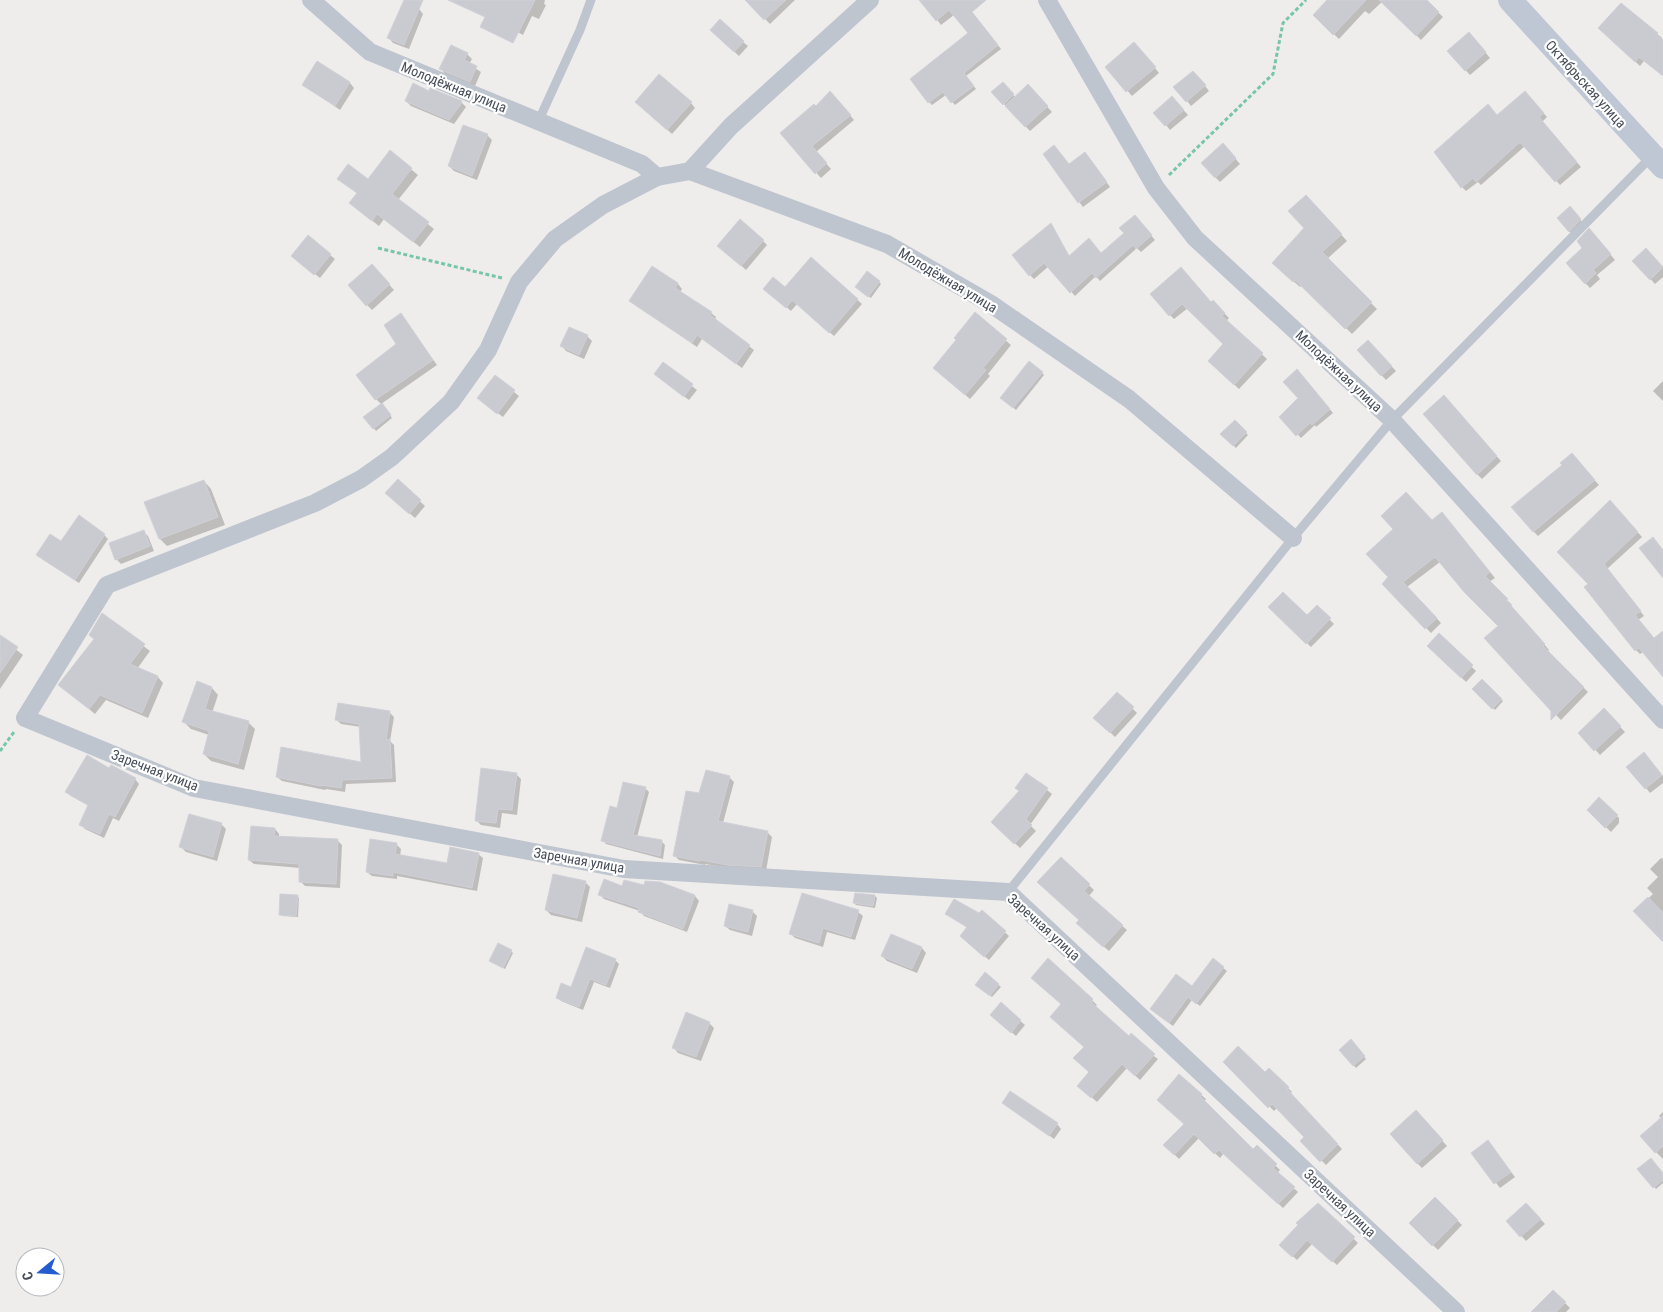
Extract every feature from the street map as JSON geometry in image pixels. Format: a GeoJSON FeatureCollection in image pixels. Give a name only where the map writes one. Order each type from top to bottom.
{"type":"FeatureCollection","features":[{"type":"Feature","properties":{"kind":"street","name":"Молодёжная улица"},"geometry":{"type":"LineString","coordinates":[[311,0],[370,52],[642,164],[657,177]]}},
{"type":"Feature","properties":{"kind":"street"},"geometry":{"type":"LineString","coordinates":[[25,718],[107,585],[315,503],[360,480],[392,457],[451,402],[488,350],[519,282],[555,239],[603,205],[657,177],[690,171],[731,126],[870,0]]}},
{"type":"Feature","properties":{"kind":"street","name":"Молодёжная улица"},"geometry":{"type":"LineString","coordinates":[[1047,0],[1156,188],[1195,238],[1392,420],[1663,720]]}},
{"type":"Feature","properties":{"kind":"street","name":"Октябрьская улица"},"geometry":{"type":"LineString","coordinates":[[1510,0],[1658,162]]}},
{"type":"Feature","properties":{"kind":"street","name":"Молодёжная улица"},"geometry":{"type":"LineString","coordinates":[[690,171],[887,244],[991,304],[1129,400],[1293,538]]}},
{"type":"Feature","properties":{"kind":"street","name":"Заречная улица"},"geometry":{"type":"LineString","coordinates":[[25,718],[194,788],[624,870],[1008,892],[1456,1312]]}},
{"type":"Feature","properties":{"kind":"lane"},"geometry":{"type":"LineString","coordinates":[[538,122],[580,30],[591,0]]}},
{"type":"Feature","properties":{"kind":"lane"},"geometry":{"type":"LineString","coordinates":[[1008,892],[1293,538],[1392,420],[1658,162]]}},
{"type":"Feature","properties":{"kind":"path"},"geometry":{"type":"LineString","coordinates":[[1156,188],[1273,74],[1283,23],[1306,0]]}},
{"type":"Feature","properties":{"kind":"path"},"geometry":{"type":"LineString","coordinates":[[378,248],[519,282]]}},
{"type":"Feature","properties":{"kind":"path"},"geometry":{"type":"LineString","coordinates":[[0,751],[25,718]]}},
{"type":"Feature","properties":{"kind":"building"},"geometry":{"type":"Polygon","coordinates":[[[404,0],[423,0],[404,45],[387,38],[404,0]]]}},
{"type":"Feature","properties":{"kind":"building"},"geometry":{"type":"Polygon","coordinates":[[[448,0],[535,0],[513,43],[480,27],[485,17],[448,0]]]}},
{"type":"Feature","properties":{"kind":"building"},"geometry":{"type":"Polygon","coordinates":[[[745,0],[786,0],[764,20],[745,0]]]}},
{"type":"Feature","properties":{"kind":"building"},"geometry":{"type":"Polygon","coordinates":[[[919,0],[986,0],[972,12],[998,45],[964,73],[974,86],[951,103],[943,92],[928,103],[910,79],[968,33],[949,10],[936,21],[919,0]]]}},
{"type":"Feature","properties":{"kind":"building"},"geometry":{"type":"Polygon","coordinates":[[[1327,0],[1366,0],[1333,35],[1313,15],[1327,0]]]}},
{"type":"Feature","properties":{"kind":"building"},"geometry":{"type":"Polygon","coordinates":[[[1379,0],[1427,0],[1439,12],[1416,36],[1379,0]]]}},
{"type":"Feature","properties":{"kind":"building"},"geometry":{"type":"Polygon","coordinates":[[[1621,3],[1658,33],[1656,35],[1663,40],[1663,76],[1639,57],[1635,62],[1598,28],[1621,3]]]}},
{"type":"Feature","properties":{"kind":"building"},"geometry":{"type":"Polygon","coordinates":[[[720,19],[744,41],[734,52],[710,30],[720,19]]]}},
{"type":"Feature","properties":{"kind":"building"},"geometry":{"type":"Polygon","coordinates":[[[1469,32],[1486,52],[1465,71],[1447,51],[1469,32]]]}},
{"type":"Feature","properties":{"kind":"building"},"geometry":{"type":"Polygon","coordinates":[[[1134,42],[1156,67],[1126,92],[1105,67],[1134,42]]]}},
{"type":"Feature","properties":{"kind":"building"},"geometry":{"type":"Polygon","coordinates":[[[451,45],[468,53],[464,60],[477,66],[470,82],[439,69],[451,45]]]}},
{"type":"Feature","properties":{"kind":"building"},"geometry":{"type":"Polygon","coordinates":[[[317,61],[350,82],[335,106],[302,85],[317,61]]]}},
{"type":"Feature","properties":{"kind":"building"},"geometry":{"type":"Polygon","coordinates":[[[1193,71],[1206,85],[1186,102],[1173,87],[1193,71]]]}},
{"type":"Feature","properties":{"kind":"building"},"geometry":{"type":"Polygon","coordinates":[[[659,74],[692,102],[667,130],[635,102],[659,74]]]}},
{"type":"Feature","properties":{"kind":"building"},"geometry":{"type":"Polygon","coordinates":[[[1003,82],[1014,94],[1003,105],[991,92],[1003,82]]]}},
{"type":"Feature","properties":{"kind":"building"},"geometry":{"type":"Polygon","coordinates":[[[413,83],[429,91],[430,88],[462,101],[449,120],[405,101],[413,83]]]}},
{"type":"Feature","properties":{"kind":"building"},"geometry":{"type":"Polygon","coordinates":[[[1028,84],[1048,106],[1025,127],[1005,106],[1028,84]]]}},
{"type":"Feature","properties":{"kind":"building"},"geometry":{"type":"Polygon","coordinates":[[[830,91],[851,115],[812,146],[827,163],[815,174],[780,133],[814,104],[816,106],[830,91]]]}},
{"type":"Feature","properties":{"kind":"building"},"geometry":{"type":"Polygon","coordinates":[[[1525,91],[1544,113],[1539,117],[1577,162],[1555,182],[1520,142],[1476,182],[1473,178],[1461,188],[1434,152],[1488,104],[1497,115],[1525,91]]]}},
{"type":"Feature","properties":{"kind":"building"},"geometry":{"type":"Polygon","coordinates":[[[1172,96],[1184,110],[1165,126],[1153,113],[1172,96]]]}},
{"type":"Feature","properties":{"kind":"building"},"geometry":{"type":"Polygon","coordinates":[[[463,125],[488,134],[472,176],[448,166],[463,125]]]}},
{"type":"Feature","properties":{"kind":"building"},"geometry":{"type":"Polygon","coordinates":[[[1223,143],[1236,158],[1215,178],[1201,163],[1223,143]]]}},
{"type":"Feature","properties":{"kind":"building"},"geometry":{"type":"Polygon","coordinates":[[[1054,145],[1069,164],[1085,152],[1107,182],[1078,203],[1043,154],[1054,145]]]}},
{"type":"Feature","properties":{"kind":"building"},"geometry":{"type":"Polygon","coordinates":[[[390,150],[412,168],[392,194],[429,222],[413,242],[377,214],[372,221],[349,203],[357,193],[337,179],[348,164],[368,179],[390,150]]]}},
{"type":"Feature","properties":{"kind":"building"},"geometry":{"type":"Polygon","coordinates":[[[1306,195],[1342,234],[1322,252],[1372,302],[1345,329],[1295,280],[1293,282],[1272,263],[1304,228],[1288,211],[1306,195]]]}},
{"type":"Feature","properties":{"kind":"building"},"geometry":{"type":"Polygon","coordinates":[[[1570,206],[1581,219],[1569,232],[1557,218],[1570,206]]]}},
{"type":"Feature","properties":{"kind":"building"},"geometry":{"type":"Polygon","coordinates":[[[1135,215],[1152,235],[1136,249],[1133,245],[1096,278],[1092,273],[1070,293],[1044,263],[1029,276],[1012,255],[1051,223],[1069,256],[1089,238],[1101,253],[1124,233],[1119,228],[1135,215]]]}},
{"type":"Feature","properties":{"kind":"building"},"geometry":{"type":"Polygon","coordinates":[[[740,219],[764,240],[741,266],[717,246],[740,219]]]}},
{"type":"Feature","properties":{"kind":"building"},"geometry":{"type":"Polygon","coordinates":[[[1589,228],[1611,254],[1593,270],[1596,273],[1585,284],[1566,263],[1582,248],[1577,241],[1589,228]]]}},
{"type":"Feature","properties":{"kind":"building"},"geometry":{"type":"Polygon","coordinates":[[[308,235],[331,254],[314,275],[291,256],[308,235]]]}},
{"type":"Feature","properties":{"kind":"building"},"geometry":{"type":"Polygon","coordinates":[[[1646,248],[1663,267],[1650,280],[1632,261],[1646,248]]]}},
{"type":"Feature","properties":{"kind":"building"},"geometry":{"type":"Polygon","coordinates":[[[811,257],[858,299],[829,333],[792,300],[786,308],[763,289],[773,277],[785,287],[811,257]]]}},
{"type":"Feature","properties":{"kind":"building"},"geometry":{"type":"Polygon","coordinates":[[[372,264],[390,284],[366,306],[348,285],[372,264]]]}},
{"type":"Feature","properties":{"kind":"building"},"geometry":{"type":"Polygon","coordinates":[[[652,266],[678,283],[675,288],[712,312],[710,315],[750,345],[736,364],[697,335],[692,343],[629,301],[652,266]]]}},
{"type":"Feature","properties":{"kind":"building"},"geometry":{"type":"Polygon","coordinates":[[[1181,267],[1211,302],[1213,300],[1225,313],[1222,316],[1263,353],[1234,385],[1208,361],[1223,344],[1182,304],[1169,316],[1150,294],[1181,267]]]}},
{"type":"Feature","properties":{"kind":"building"},"geometry":{"type":"Polygon","coordinates":[[[867,271],[880,281],[868,297],[855,287],[867,271]]]}},
{"type":"Feature","properties":{"kind":"building"},"geometry":{"type":"Polygon","coordinates":[[[975,312],[1007,339],[983,368],[986,370],[965,395],[933,368],[956,340],[954,338],[975,312]]]}},
{"type":"Feature","properties":{"kind":"building"},"geometry":{"type":"Polygon","coordinates":[[[401,313],[433,360],[375,400],[356,375],[396,344],[384,325],[401,313]]]}},
{"type":"Feature","properties":{"kind":"building"},"geometry":{"type":"Polygon","coordinates":[[[569,327],[588,335],[579,355],[560,346],[569,327]]]}},
{"type":"Feature","properties":{"kind":"building"},"geometry":{"type":"Polygon","coordinates":[[[1368,340],[1392,366],[1381,376],[1357,350],[1368,340]]]}},
{"type":"Feature","properties":{"kind":"building"},"geometry":{"type":"Polygon","coordinates":[[[1029,361],[1043,372],[1013,408],[1000,398],[1029,361]]]}},
{"type":"Feature","properties":{"kind":"building"},"geometry":{"type":"Polygon","coordinates":[[[663,362],[693,384],[684,397],[654,374],[663,362]]]}},
{"type":"Feature","properties":{"kind":"building"},"geometry":{"type":"Polygon","coordinates":[[[1297,369],[1330,409],[1296,436],[1279,417],[1298,398],[1283,382],[1297,369]]]}},
{"type":"Feature","properties":{"kind":"building"},"geometry":{"type":"Polygon","coordinates":[[[495,375],[515,390],[497,414],[477,398],[495,375]]]}},
{"type":"Feature","properties":{"kind":"building"},"geometry":{"type":"Polygon","coordinates":[[[1444,395],[1497,456],[1477,475],[1423,414],[1444,395]]]}},
{"type":"Feature","properties":{"kind":"building"},"geometry":{"type":"Polygon","coordinates":[[[382,403],[391,415],[373,429],[363,417],[382,403]]]}},
{"type":"Feature","properties":{"kind":"building"},"geometry":{"type":"Polygon","coordinates":[[[1235,420],[1247,432],[1233,446],[1220,434],[1235,420]]]}},
{"type":"Feature","properties":{"kind":"building"},"geometry":{"type":"Polygon","coordinates":[[[1572,453],[1595,480],[1533,532],[1511,507],[1562,465],[1560,463],[1572,453]]]}},
{"type":"Feature","properties":{"kind":"building"},"geometry":{"type":"Polygon","coordinates":[[[398,479],[421,500],[409,514],[385,493],[398,479]]]}},
{"type":"Feature","properties":{"kind":"building"},"geometry":{"type":"Polygon","coordinates":[[[204,480],[218,517],[159,539],[144,502],[204,480]]]}},
{"type":"Feature","properties":{"kind":"building"},"geometry":{"type":"Polygon","coordinates":[[[1406,492],[1432,520],[1442,512],[1490,572],[1485,576],[1508,599],[1506,600],[1545,644],[1543,646],[1584,687],[1551,720],[1551,711],[1484,638],[1498,626],[1465,593],[1435,557],[1403,582],[1437,618],[1425,629],[1382,584],[1388,577],[1366,554],[1393,529],[1381,516],[1406,492]]]}},
{"type":"Feature","properties":{"kind":"building"},"geometry":{"type":"Polygon","coordinates":[[[1610,500],[1638,532],[1604,564],[1641,611],[1635,615],[1654,638],[1663,631],[1663,677],[1639,648],[1635,651],[1584,587],[1588,584],[1557,552],[1610,500]]]}},
{"type":"Feature","properties":{"kind":"building"},"geometry":{"type":"Polygon","coordinates":[[[79,515],[105,534],[75,580],[36,555],[50,534],[61,541],[79,515]]]}},
{"type":"Feature","properties":{"kind":"building"},"geometry":{"type":"Polygon","coordinates":[[[144,530],[150,546],[115,560],[109,543],[144,530]]]}},
{"type":"Feature","properties":{"kind":"building"},"geometry":{"type":"Polygon","coordinates":[[[1653,537],[1663,550],[1663,578],[1639,548],[1653,537]]]}},
{"type":"Feature","properties":{"kind":"building"},"geometry":{"type":"Polygon","coordinates":[[[1283,592],[1307,615],[1317,605],[1331,618],[1306,644],[1268,607],[1283,592]]]}},
{"type":"Feature","properties":{"kind":"building"},"geometry":{"type":"Polygon","coordinates":[[[102,613],[145,644],[130,664],[158,676],[142,713],[100,695],[89,709],[58,685],[94,639],[89,635],[102,613]]]}},
{"type":"Feature","properties":{"kind":"building"},"geometry":{"type":"Polygon","coordinates":[[[1439,633],[1473,665],[1461,678],[1427,646],[1439,633]]]}},
{"type":"Feature","properties":{"kind":"building"},"geometry":{"type":"Polygon","coordinates":[[[0,635],[18,647],[0,673],[0,635]]]}},
{"type":"Feature","properties":{"kind":"building"},"geometry":{"type":"Polygon","coordinates":[[[1482,679],[1502,699],[1492,709],[1472,689],[1482,679]]]}},
{"type":"Feature","properties":{"kind":"building"},"geometry":{"type":"Polygon","coordinates":[[[197,681],[212,687],[205,709],[249,721],[238,764],[203,754],[209,731],[182,722],[197,681]]]}},
{"type":"Feature","properties":{"kind":"building"},"geometry":{"type":"Polygon","coordinates":[[[1117,692],[1134,707],[1110,733],[1093,718],[1117,692]]]}},
{"type":"Feature","properties":{"kind":"building"},"geometry":{"type":"Polygon","coordinates":[[[338,703],[390,711],[386,740],[390,739],[392,778],[342,780],[341,788],[276,777],[281,747],[361,762],[359,724],[335,720],[338,703]]]}},
{"type":"Feature","properties":{"kind":"building"},"geometry":{"type":"Polygon","coordinates":[[[1604,708],[1621,726],[1594,751],[1578,733],[1604,708]]]}},
{"type":"Feature","properties":{"kind":"building"},"geometry":{"type":"Polygon","coordinates":[[[1644,752],[1662,775],[1645,789],[1626,767],[1644,752]]]}},
{"type":"Feature","properties":{"kind":"building"},"geometry":{"type":"Polygon","coordinates":[[[87,755],[109,768],[111,765],[136,778],[115,817],[109,814],[100,834],[79,825],[88,805],[65,792],[87,755]]]}},
{"type":"Feature","properties":{"kind":"building"},"geometry":{"type":"Polygon","coordinates":[[[481,768],[517,773],[512,810],[498,809],[496,823],[475,821],[481,768]]]}},
{"type":"Feature","properties":{"kind":"building"},"geometry":{"type":"Polygon","coordinates":[[[706,770],[730,776],[718,821],[768,831],[761,867],[727,865],[673,856],[686,791],[699,793],[706,770]]]}},
{"type":"Feature","properties":{"kind":"building"},"geometry":{"type":"Polygon","coordinates":[[[1026,773],[1048,788],[1026,819],[1032,825],[1014,844],[991,822],[1019,791],[1015,788],[1026,773]]]}},
{"type":"Feature","properties":{"kind":"building"},"geometry":{"type":"Polygon","coordinates":[[[623,782],[646,787],[633,835],[662,840],[660,856],[601,841],[610,806],[617,808],[623,782]]]}},
{"type":"Feature","properties":{"kind":"building"},"geometry":{"type":"Polygon","coordinates":[[[1599,797],[1618,815],[1605,828],[1587,810],[1599,797]]]}},
{"type":"Feature","properties":{"kind":"building"},"geometry":{"type":"Polygon","coordinates":[[[189,814],[222,823],[213,857],[179,847],[189,814]]]}},
{"type":"Feature","properties":{"kind":"building"},"geometry":{"type":"Polygon","coordinates":[[[251,826],[275,828],[274,836],[338,839],[336,884],[299,882],[299,864],[248,860],[251,826]]]}},
{"type":"Feature","properties":{"kind":"building"},"geometry":{"type":"Polygon","coordinates":[[[370,839],[397,843],[395,854],[447,863],[450,847],[479,853],[472,888],[393,872],[393,876],[366,872],[370,839]]]}},
{"type":"Feature","properties":{"kind":"building"},"geometry":{"type":"Polygon","coordinates":[[[1061,857],[1090,884],[1084,891],[1123,925],[1103,947],[1076,923],[1079,920],[1037,882],[1061,857]]]}},
{"type":"Feature","properties":{"kind":"building"},"geometry":{"type":"Polygon","coordinates":[[[553,874],[586,881],[577,918],[545,910],[553,874]]]}},
{"type":"Feature","properties":{"kind":"building"},"geometry":{"type":"Polygon","coordinates":[[[604,879],[622,886],[624,880],[644,885],[645,881],[660,882],[695,895],[683,929],[638,912],[639,908],[598,895],[604,879]]]}},
{"type":"Feature","properties":{"kind":"building"},"geometry":{"type":"Polygon","coordinates":[[[802,893],[859,910],[851,937],[823,928],[819,943],[789,934],[802,893]]]}},
{"type":"Feature","properties":{"kind":"building"},"geometry":{"type":"Polygon","coordinates":[[[855,893],[875,895],[873,906],[853,903],[855,893]]]}},
{"type":"Feature","properties":{"kind":"building"},"geometry":{"type":"Polygon","coordinates":[[[280,894],[298,895],[296,916],[279,915],[280,894]]]}},
{"type":"Feature","properties":{"kind":"building"},"geometry":{"type":"Polygon","coordinates":[[[1648,897],[1663,913],[1663,942],[1633,911],[1648,897]]]}},
{"type":"Feature","properties":{"kind":"building"},"geometry":{"type":"Polygon","coordinates":[[[954,899],[979,913],[982,910],[1006,931],[984,957],[960,936],[967,927],[945,914],[954,899]]]}},
{"type":"Feature","properties":{"kind":"building"},"geometry":{"type":"Polygon","coordinates":[[[729,904],[753,910],[748,932],[724,926],[729,904]]]}},
{"type":"Feature","properties":{"kind":"building"},"geometry":{"type":"Polygon","coordinates":[[[891,934],[922,947],[912,969],[881,956],[891,934]]]}},
{"type":"Feature","properties":{"kind":"building"},"geometry":{"type":"Polygon","coordinates":[[[498,943],[512,950],[503,968],[489,961],[498,943]]]}},
{"type":"Feature","properties":{"kind":"building"},"geometry":{"type":"Polygon","coordinates":[[[586,947],[616,959],[606,985],[590,979],[579,1007],[556,998],[561,983],[571,987],[586,947]]]}},
{"type":"Feature","properties":{"kind":"building"},"geometry":{"type":"Polygon","coordinates":[[[1048,958],[1093,999],[1091,1002],[1129,1036],[1131,1033],[1155,1054],[1135,1076],[1122,1064],[1091,1098],[1077,1086],[1089,1072],[1073,1058],[1084,1047],[1050,1017],[1061,1004],[1031,978],[1048,958]]]}},
{"type":"Feature","properties":{"kind":"building"},"geometry":{"type":"Polygon","coordinates":[[[1213,958],[1224,967],[1196,1004],[1188,997],[1169,1023],[1150,1009],[1176,974],[1192,986],[1213,958]]]}},
{"type":"Feature","properties":{"kind":"building"},"geometry":{"type":"Polygon","coordinates":[[[985,972],[999,984],[990,996],[975,985],[985,972]]]}},
{"type":"Feature","properties":{"kind":"building"},"geometry":{"type":"Polygon","coordinates":[[[1001,1002],[1021,1020],[1011,1033],[990,1015],[1001,1002]]]}},
{"type":"Feature","properties":{"kind":"building"},"geometry":{"type":"Polygon","coordinates":[[[686,1012],[710,1022],[696,1057],[672,1048],[686,1012]]]}},
{"type":"Feature","properties":{"kind":"building"},"geometry":{"type":"Polygon","coordinates":[[[1351,1039],[1365,1056],[1353,1066],[1339,1050],[1351,1039]]]}},
{"type":"Feature","properties":{"kind":"building"},"geometry":{"type":"Polygon","coordinates":[[[1238,1046],[1265,1072],[1269,1068],[1289,1087],[1287,1089],[1338,1144],[1320,1162],[1300,1141],[1304,1137],[1272,1104],[1268,1108],[1223,1062],[1238,1046]]]}},
{"type":"Feature","properties":{"kind":"building"},"geometry":{"type":"Polygon","coordinates":[[[1179,1074],[1202,1094],[1200,1096],[1253,1149],[1257,1145],[1277,1164],[1273,1168],[1295,1187],[1278,1204],[1219,1150],[1214,1154],[1194,1134],[1174,1155],[1163,1145],[1184,1124],[1157,1100],[1179,1074]]]}},
{"type":"Feature","properties":{"kind":"building"},"geometry":{"type":"Polygon","coordinates":[[[1010,1091],[1058,1123],[1049,1136],[1002,1103],[1010,1091]]]}},
{"type":"Feature","properties":{"kind":"building"},"geometry":{"type":"Polygon","coordinates":[[[1416,1110],[1443,1140],[1417,1164],[1390,1134],[1416,1110]]]}},
{"type":"Feature","properties":{"kind":"building"},"geometry":{"type":"Polygon","coordinates":[[[1663,1116],[1663,1146],[1655,1153],[1640,1136],[1663,1116]]]}},
{"type":"Feature","properties":{"kind":"building"},"geometry":{"type":"Polygon","coordinates":[[[1488,1140],[1511,1172],[1494,1184],[1471,1153],[1488,1140]]]}},
{"type":"Feature","properties":{"kind":"building"},"geometry":{"type":"Polygon","coordinates":[[[1651,1158],[1663,1173],[1663,1180],[1653,1188],[1637,1169],[1651,1158]]]}},
{"type":"Feature","properties":{"kind":"building"},"geometry":{"type":"Polygon","coordinates":[[[1435,1197],[1458,1220],[1432,1246],[1409,1223],[1435,1197]]]}},
{"type":"Feature","properties":{"kind":"building"},"geometry":{"type":"Polygon","coordinates":[[[1318,1203],[1355,1237],[1332,1262],[1307,1240],[1292,1257],[1279,1245],[1298,1225],[1296,1223],[1318,1203]]]}},
{"type":"Feature","properties":{"kind":"building"},"geometry":{"type":"Polygon","coordinates":[[[1526,1203],[1541,1219],[1520,1237],[1506,1221],[1526,1203]]]}},
{"type":"Feature","properties":{"kind":"building"},"geometry":{"type":"Polygon","coordinates":[[[1553,1290],[1566,1302],[1556,1312],[1531,1312],[1553,1290]]]}}]}
